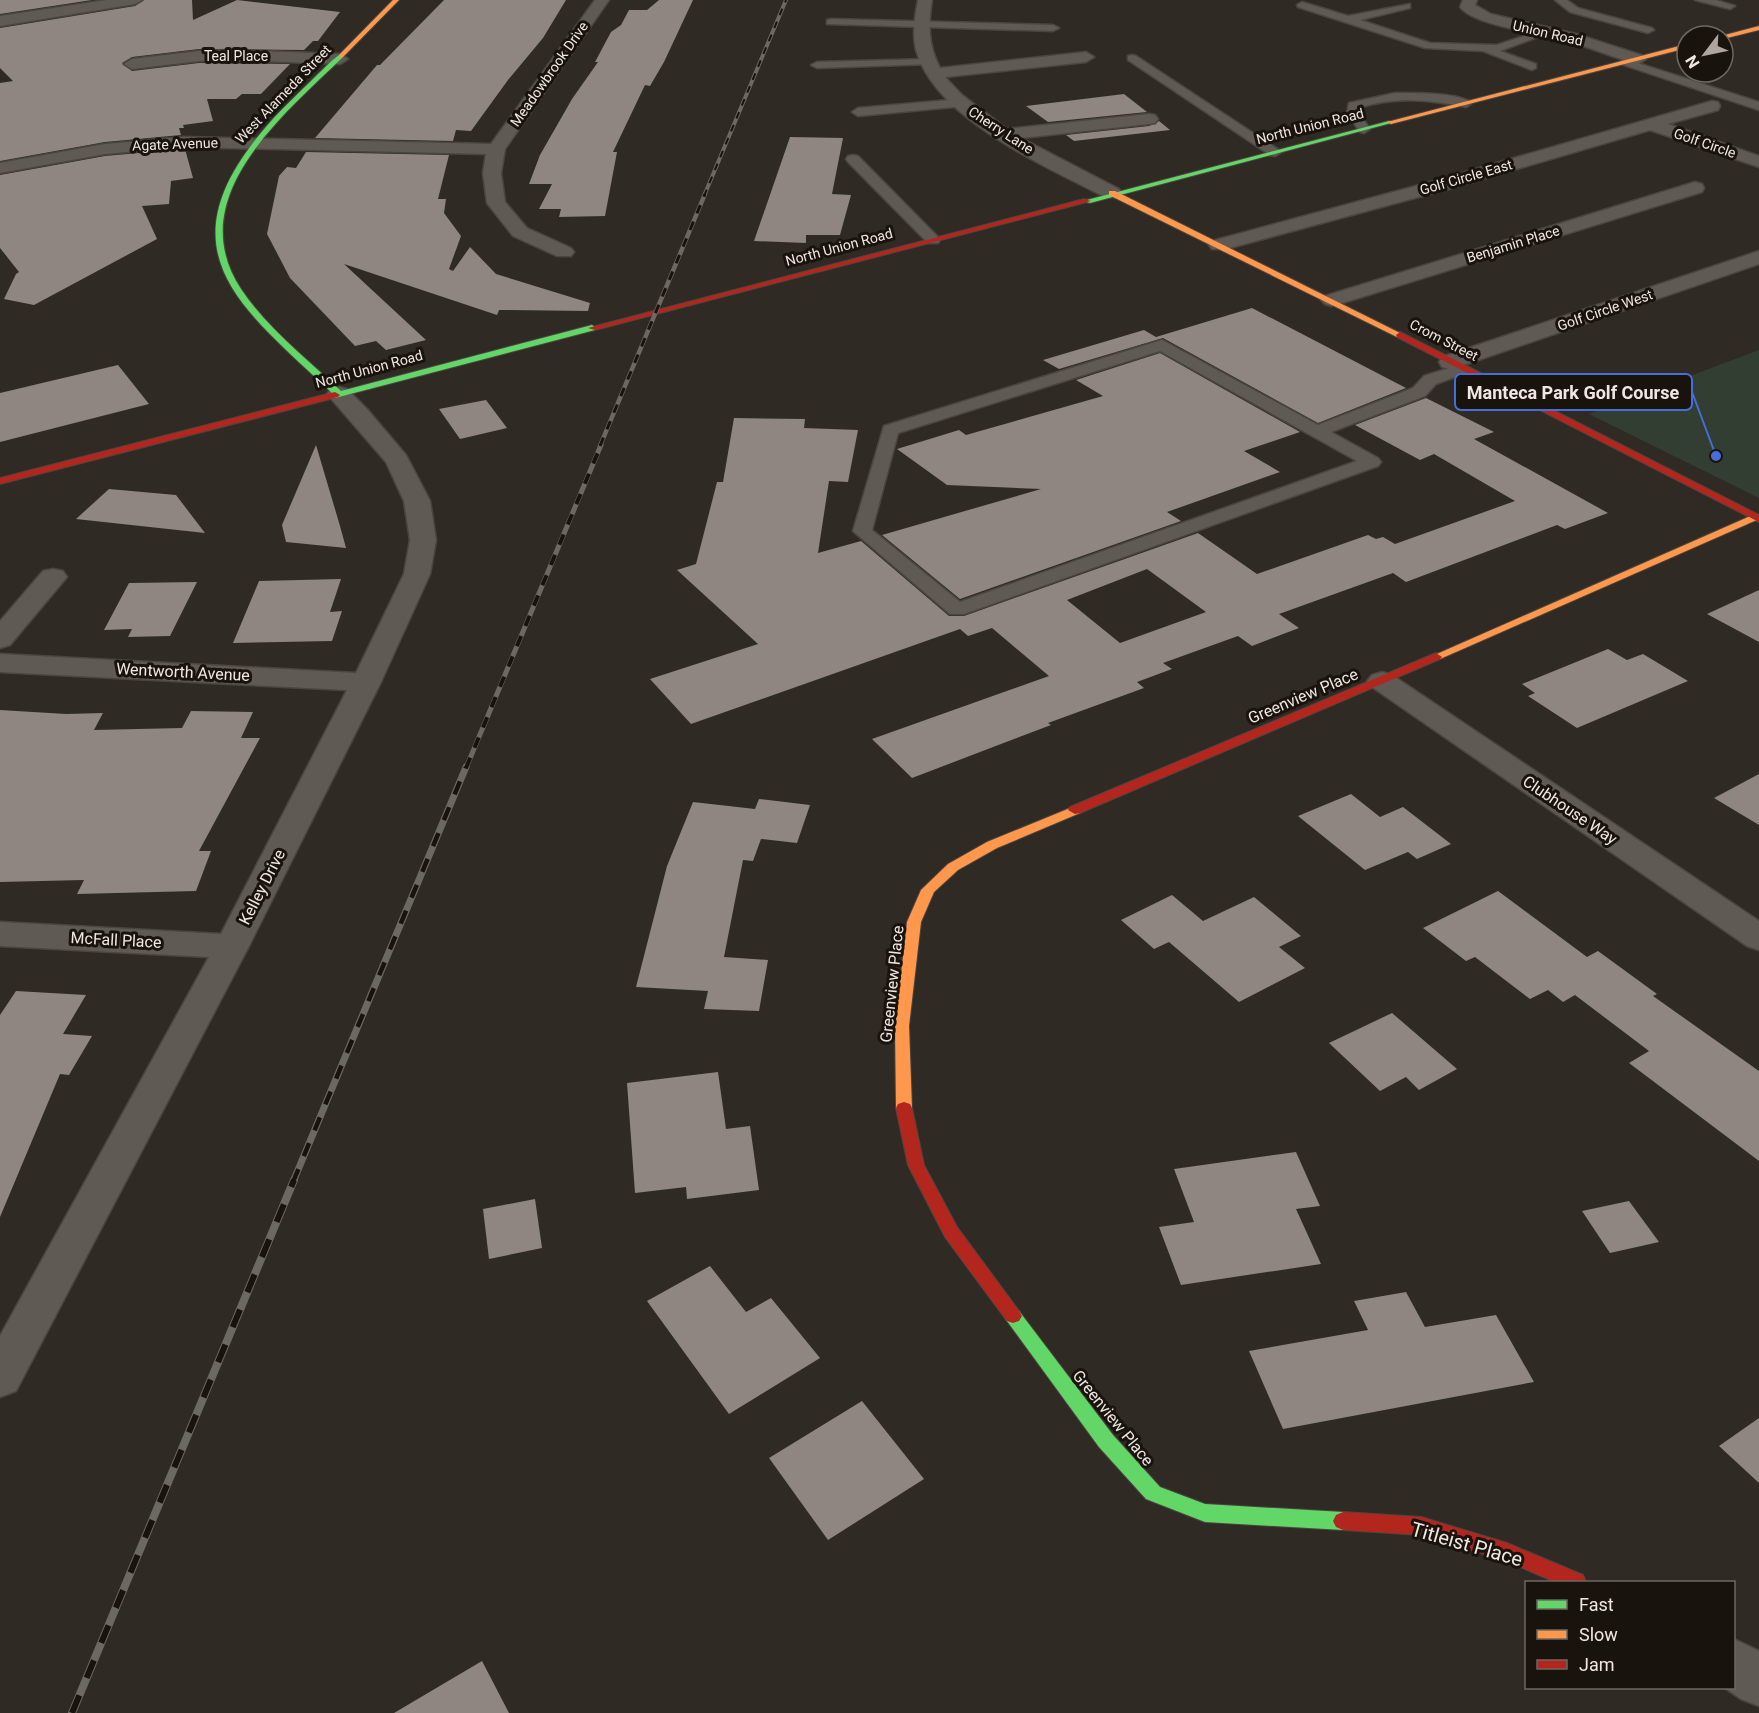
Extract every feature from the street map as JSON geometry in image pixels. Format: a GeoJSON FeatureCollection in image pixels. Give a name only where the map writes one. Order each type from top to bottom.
{"type":"FeatureCollection","features":[{"type":"Feature","properties":{"kind":"street"},"geometry":{"type":"LineString","coordinates":[[0,21],[135,0]]}},
{"type":"Feature","properties":{"kind":"street","name":"West Alameda Street"},"geometry":{"type":"LineString","coordinates":[[339,394],[243,299],[230,278],[217,242],[220,204],[232,175],[254,143],[340,59],[396,0]]}},
{"type":"Feature","properties":{"kind":"street","name":"Meadowbrook Drive"},"geometry":{"type":"LineString","coordinates":[[496,149],[602,0]]}},
{"type":"Feature","properties":{"kind":"street","name":"Cherry Lane"},"geometry":{"type":"LineString","coordinates":[[925,0],[921,35],[932,67],[961,103],[970,112],[1004,135],[1112,193]]}},
{"type":"Feature","properties":{"kind":"street","name":"Union Road"},"geometry":{"type":"LineString","coordinates":[[1470,0],[1467,7],[1486,17],[1548,31],[1632,60]]}},
{"type":"Feature","properties":{"kind":"street"},"geometry":{"type":"LineString","coordinates":[[1735,34],[1756,30]]}},
{"type":"Feature","properties":{"kind":"street","name":"North Union Road"},"geometry":{"type":"LineString","coordinates":[[0,482],[1675,49]]}},
{"type":"Feature","properties":{"kind":"street","name":"Teal Place"},"geometry":{"type":"LineString","coordinates":[[132,64],[199,56],[237,55],[340,59]]}},
{"type":"Feature","properties":{"kind":"street"},"geometry":{"type":"LineString","coordinates":[[932,67],[1086,57]]}},
{"type":"Feature","properties":{"kind":"street","name":"Golf Circle East"},"geometry":{"type":"LineString","coordinates":[[1219,245],[1445,184],[1712,106]]}},
{"type":"Feature","properties":{"kind":"street"},"geometry":{"type":"LineString","coordinates":[[1004,135],[1149,119]]}},
{"type":"Feature","properties":{"kind":"street","name":"Golf Circle"},"geometry":{"type":"LineString","coordinates":[[1650,124],[1759,162]]}},
{"type":"Feature","properties":{"kind":"street","name":"Agate Avenue"},"geometry":{"type":"LineString","coordinates":[[0,168],[145,144],[254,143],[496,149]]}},
{"type":"Feature","properties":{"kind":"street"},"geometry":{"type":"LineString","coordinates":[[496,149],[492,173],[496,203],[520,232],[564,252]]}},
{"type":"Feature","properties":{"kind":"street","name":"Benjamin Place"},"geometry":{"type":"LineString","coordinates":[[1332,300],[1695,188]]}},
{"type":"Feature","properties":{"kind":"street","name":"Crom Street"},"geometry":{"type":"LineString","coordinates":[[1112,193],[1332,300],[1757,518]]}},
{"type":"Feature","properties":{"kind":"street","name":"Golf Circle West"},"geometry":{"type":"LineString","coordinates":[[1456,365],[1759,257]]}},
{"type":"Feature","properties":{"kind":"street","name":"Kelley Drive"},"geometry":{"type":"LineString","coordinates":[[3,1365],[232,946],[366,682],[417,574],[423,540],[417,501],[397,460],[359,414],[339,394]]}},
{"type":"Feature","properties":{"kind":"street","name":"Greenview Place"},"geometry":{"type":"LineString","coordinates":[[1390,1524],[1205,1513],[1153,1492],[1106,1441],[951,1232],[916,1165],[903,1104],[902,1026],[914,922],[928,890],[953,867],[992,845],[1382,681],[1757,518]]}},
{"type":"Feature","properties":{"kind":"street"},"geometry":{"type":"LineString","coordinates":[[0,639],[53,577]]}},
{"type":"Feature","properties":{"kind":"street","name":"Wentworth Avenue"},"geometry":{"type":"LineString","coordinates":[[0,663],[366,682]]}},
{"type":"Feature","properties":{"kind":"street","name":"Clubhouse Way"},"geometry":{"type":"LineString","coordinates":[[1382,681],[1759,938]]}},
{"type":"Feature","properties":{"kind":"street","name":"McFall Place"},"geometry":{"type":"LineString","coordinates":[[0,934],[232,946]]}},
{"type":"Feature","properties":{"kind":"street","name":"Titleist Place"},"geometry":{"type":"LineString","coordinates":[[1390,1524],[1421,1526],[1507,1552],[1574,1581]]}},
{"type":"Feature","properties":{"kind":"street"},"geometry":{"type":"LineString","coordinates":[[1735,1666],[1759,1681]]}},
{"type":"Feature","properties":{"kind":"lane"},"geometry":{"type":"LineString","coordinates":[[1560,0],[1574,10],[1648,30]]}},
{"type":"Feature","properties":{"kind":"lane"},"geometry":{"type":"LineString","coordinates":[[1700,0],[1730,6]]}},
{"type":"Feature","properties":{"kind":"lane"},"geometry":{"type":"LineString","coordinates":[[1302,5],[1429,46],[1498,48]]}},
{"type":"Feature","properties":{"kind":"lane"},"geometry":{"type":"LineString","coordinates":[[1346,20],[1406,6]]}},
{"type":"Feature","properties":{"kind":"lane"},"geometry":{"type":"LineString","coordinates":[[831,22],[1053,28]]}},
{"type":"Feature","properties":{"kind":"lane"},"geometry":{"type":"LineString","coordinates":[[1532,66],[1489,51],[1548,31]]}},
{"type":"Feature","properties":{"kind":"lane"},"geometry":{"type":"LineString","coordinates":[[1132,58],[1275,152]]}},
{"type":"Feature","properties":{"kind":"lane"},"geometry":{"type":"LineString","coordinates":[[1632,60],[1759,106]]}},
{"type":"Feature","properties":{"kind":"lane"},"geometry":{"type":"LineString","coordinates":[[817,65],[932,67]]}},
{"type":"Feature","properties":{"kind":"lane"},"geometry":{"type":"LineString","coordinates":[[1364,129],[1353,113],[1353,106],[1370,99],[1400,95],[1433,97],[1466,103]]}},
{"type":"Feature","properties":{"kind":"lane"},"geometry":{"type":"LineString","coordinates":[[858,112],[961,103]]}},
{"type":"Feature","properties":{"kind":"lane"},"geometry":{"type":"LineString","coordinates":[[853,159],[933,240]]}},
{"type":"Feature","properties":{"kind":"lane"},"geometry":{"type":"LineString","coordinates":[[1317,431],[1372,462],[957,610],[862,531],[891,430],[1162,345],[1317,431],[1419,392],[1430,380],[1456,365]]}},
{"type":"Feature","properties":{"kind":"green space"},"geometry":{"type":"Polygon","coordinates":[[[1759,350],[1759,498],[1589,414],[1759,350]]]}},
{"type":"Feature","properties":{"kind":"building"},"geometry":{"type":"Polygon","coordinates":[[[0,0],[92,0],[0,14],[0,0]]]}},
{"type":"Feature","properties":{"kind":"building"},"geometry":{"type":"Polygon","coordinates":[[[144,0],[192,0],[193,20],[237,0],[340,12],[318,41],[313,41],[304,50],[199,49],[132,57],[122,63],[132,71],[199,63],[290,64],[261,94],[242,94],[236,99],[207,99],[213,121],[183,125],[184,128],[179,128],[181,135],[105,142],[0,161],[0,83],[13,81],[0,68],[0,28],[135,6],[144,0]]]}},
{"type":"Feature","properties":{"kind":"building"},"geometry":{"type":"Polygon","coordinates":[[[444,0],[566,0],[543,38],[508,80],[471,131],[456,130],[453,141],[315,138],[377,65],[380,65],[444,0]]]}},
{"type":"Feature","properties":{"kind":"building"},"geometry":{"type":"Polygon","coordinates":[[[659,0],[693,0],[664,62],[650,86],[645,85],[613,152],[617,152],[605,216],[559,217],[561,209],[539,209],[552,184],[529,184],[540,155],[572,99],[598,62],[595,62],[611,32],[621,25],[629,10],[647,10],[659,0]]]}},
{"type":"Feature","properties":{"kind":"building"},"geometry":{"type":"Polygon","coordinates":[[[1124,94],[1147,112],[1048,122],[1026,106],[1124,94]]]}},
{"type":"Feature","properties":{"kind":"building"},"geometry":{"type":"Polygon","coordinates":[[[1159,121],[1170,130],[1074,141],[1066,135],[1149,126],[1159,121]]]}},
{"type":"Feature","properties":{"kind":"building"},"geometry":{"type":"Polygon","coordinates":[[[790,137],[843,138],[832,194],[851,195],[840,235],[806,235],[806,243],[754,241],[790,137]]]}},
{"type":"Feature","properties":{"kind":"building"},"geometry":{"type":"Polygon","coordinates":[[[185,149],[193,178],[171,181],[169,204],[142,206],[157,239],[34,305],[4,299],[19,272],[0,248],[0,175],[105,156],[185,149]]]}},
{"type":"Feature","properties":{"kind":"building"},"geometry":{"type":"Polygon","coordinates":[[[306,152],[449,155],[438,199],[446,199],[444,213],[461,236],[449,269],[453,271],[470,247],[496,274],[590,303],[588,311],[499,310],[497,315],[344,264],[426,340],[386,350],[376,341],[355,346],[290,278],[267,234],[279,176],[287,167],[296,168],[306,152]]]}},
{"type":"Feature","properties":{"kind":"building"},"geometry":{"type":"Polygon","coordinates":[[[1252,308],[1406,388],[1318,423],[1163,338],[1059,369],[1043,360],[1144,330],[1156,337],[1252,308]]]}},
{"type":"Feature","properties":{"kind":"building"},"geometry":{"type":"Polygon","coordinates":[[[1160,353],[1300,432],[1244,451],[1280,472],[1167,512],[1181,521],[960,599],[882,535],[1041,489],[947,485],[897,449],[959,430],[966,435],[1103,396],[1076,380],[1160,353]]]}},
{"type":"Feature","properties":{"kind":"building"},"geometry":{"type":"Polygon","coordinates":[[[118,365],[149,404],[0,442],[0,393],[118,365]]]}},
{"type":"Feature","properties":{"kind":"building"},"geometry":{"type":"Polygon","coordinates":[[[1426,398],[1494,432],[1474,439],[1608,513],[1565,529],[1557,525],[1406,582],[1393,573],[1279,614],[1299,628],[1252,646],[1238,636],[1163,663],[1172,669],[1137,682],[1144,688],[1048,723],[1051,725],[912,778],[872,739],[1049,676],[992,628],[968,636],[960,629],[691,724],[650,679],[758,644],[677,570],[696,564],[717,482],[723,482],[734,418],[805,419],[804,428],[858,430],[848,482],[829,481],[818,553],[861,541],[949,616],[964,616],[1198,533],[1257,574],[1368,535],[1376,539],[1383,537],[1395,544],[1515,501],[1434,454],[1420,460],[1355,425],[1426,398]],[[1147,569],[1067,600],[1120,643],[1206,612],[1147,569]]]}},
{"type":"Feature","properties":{"kind":"building"},"geometry":{"type":"Polygon","coordinates":[[[486,400],[507,428],[460,439],[439,409],[486,400]]]}},
{"type":"Feature","properties":{"kind":"building"},"geometry":{"type":"Polygon","coordinates":[[[316,445],[346,548],[286,542],[282,525],[316,445]]]}},
{"type":"Feature","properties":{"kind":"building"},"geometry":{"type":"Polygon","coordinates":[[[109,489],[176,495],[205,533],[76,519],[109,489]]]}},
{"type":"Feature","properties":{"kind":"building"},"geometry":{"type":"Polygon","coordinates":[[[341,579],[330,612],[342,611],[332,641],[233,643],[259,581],[341,579]]]}},
{"type":"Feature","properties":{"kind":"building"},"geometry":{"type":"Polygon","coordinates":[[[197,582],[170,636],[128,637],[132,629],[104,630],[129,583],[197,582]]]}},
{"type":"Feature","properties":{"kind":"building"},"geometry":{"type":"Polygon","coordinates":[[[1759,590],[1759,642],[1707,614],[1759,590]]]}},
{"type":"Feature","properties":{"kind":"building"},"geometry":{"type":"Polygon","coordinates":[[[1608,649],[1627,660],[1643,654],[1688,681],[1577,728],[1528,696],[1535,693],[1522,684],[1608,649]]]}},
{"type":"Feature","properties":{"kind":"building"},"geometry":{"type":"Polygon","coordinates":[[[0,710],[66,714],[103,713],[94,730],[182,728],[191,711],[253,712],[241,738],[260,738],[199,851],[211,851],[196,891],[77,894],[84,880],[0,882],[0,710]]]}},
{"type":"Feature","properties":{"kind":"building"},"geometry":{"type":"Polygon","coordinates":[[[1759,774],[1759,825],[1714,798],[1759,774]]]}},
{"type":"Feature","properties":{"kind":"building"},"geometry":{"type":"Polygon","coordinates":[[[1351,794],[1380,817],[1403,807],[1451,844],[1417,859],[1408,852],[1365,870],[1298,816],[1351,794]]]}},
{"type":"Feature","properties":{"kind":"building"},"geometry":{"type":"Polygon","coordinates":[[[759,799],[810,805],[797,843],[761,839],[753,861],[743,860],[724,957],[768,960],[759,1011],[704,1009],[708,991],[636,987],[667,866],[693,802],[755,809],[759,799]]]}},
{"type":"Feature","properties":{"kind":"building"},"geometry":{"type":"Polygon","coordinates":[[[1498,891],[1587,957],[1598,951],[1657,994],[1653,996],[1759,1071],[1759,1161],[1629,1063],[1649,1051],[1575,995],[1563,1002],[1548,990],[1530,999],[1475,957],[1466,961],[1423,928],[1498,891]]]}},
{"type":"Feature","properties":{"kind":"building"},"geometry":{"type":"Polygon","coordinates":[[[1172,895],[1203,921],[1254,897],[1301,936],[1279,947],[1305,968],[1239,1002],[1169,942],[1154,949],[1121,920],[1172,895]]]}},
{"type":"Feature","properties":{"kind":"building"},"geometry":{"type":"Polygon","coordinates":[[[16,991],[86,995],[63,1034],[92,1036],[69,1075],[60,1074],[0,1217],[0,1015],[16,991]]]}},
{"type":"Feature","properties":{"kind":"building"},"geometry":{"type":"Polygon","coordinates":[[[1392,1013],[1457,1069],[1419,1090],[1406,1077],[1380,1091],[1329,1043],[1392,1013]]]}},
{"type":"Feature","properties":{"kind":"building"},"geometry":{"type":"Polygon","coordinates":[[[718,1072],[726,1129],[750,1126],[759,1190],[687,1199],[686,1187],[635,1193],[627,1083],[718,1072]]]}},
{"type":"Feature","properties":{"kind":"building"},"geometry":{"type":"Polygon","coordinates":[[[1296,1152],[1320,1206],[1296,1209],[1321,1264],[1181,1285],[1159,1227],[1194,1222],[1174,1169],[1296,1152]]]}},
{"type":"Feature","properties":{"kind":"building"},"geometry":{"type":"Polygon","coordinates":[[[535,1199],[542,1248],[489,1259],[483,1209],[535,1199]]]}},
{"type":"Feature","properties":{"kind":"building"},"geometry":{"type":"Polygon","coordinates":[[[1629,1201],[1659,1242],[1610,1253],[1582,1211],[1629,1201]]]}},
{"type":"Feature","properties":{"kind":"building"},"geometry":{"type":"Polygon","coordinates":[[[710,1266],[746,1312],[771,1298],[820,1358],[729,1414],[647,1301],[710,1266]]]}},
{"type":"Feature","properties":{"kind":"building"},"geometry":{"type":"Polygon","coordinates":[[[1406,1292],[1425,1327],[1496,1315],[1534,1382],[1283,1429],[1249,1351],[1368,1330],[1354,1301],[1406,1292]]]}},
{"type":"Feature","properties":{"kind":"building"},"geometry":{"type":"Polygon","coordinates":[[[862,1401],[924,1479],[828,1540],[769,1458],[862,1401]]]}},
{"type":"Feature","properties":{"kind":"building"},"geometry":{"type":"Polygon","coordinates":[[[1759,1418],[1759,1483],[1719,1446],[1759,1418]]]}},
{"type":"Feature","properties":{"kind":"building"},"geometry":{"type":"Polygon","coordinates":[[[482,1661],[509,1713],[394,1713],[482,1661]]]}},
{"type":"Feature","properties":{"kind":"railway"},"geometry":{"type":"LineString","coordinates":[[704,196],[786,0]]}},
{"type":"Feature","properties":{"kind":"railway"},"geometry":{"type":"LineString","coordinates":[[600,446],[705,194]]}},
{"type":"Feature","properties":{"kind":"railway"},"geometry":{"type":"LineString","coordinates":[[466,768],[601,445]]}},
{"type":"Feature","properties":{"kind":"railway"},"geometry":{"type":"LineString","coordinates":[[293,1182],[466,767]]}},
{"type":"Feature","properties":{"kind":"railway"},"geometry":{"type":"LineString","coordinates":[[72,1713],[294,1180]]}},
{"type":"Feature","properties":{"kind":"traffic: fast"},"geometry":{"type":"LineString","coordinates":[[339,394],[280,339],[251,308],[230,278],[219,245],[220,213],[230,183],[247,154],[269,127],[341,56]]}},
{"type":"Feature","properties":{"kind":"traffic: fast"},"geometry":{"type":"LineString","coordinates":[[1087,201],[1391,122]]}},
{"type":"Feature","properties":{"kind":"traffic: fast"},"geometry":{"type":"LineString","coordinates":[[335,395],[592,328]]}},
{"type":"Feature","properties":{"kind":"traffic: fast"},"geometry":{"type":"LineString","coordinates":[[1013,1316],[1106,1441],[1153,1493],[1205,1513],[1343,1521]]}},
{"type":"Feature","properties":{"kind":"traffic: slow"},"geometry":{"type":"LineString","coordinates":[[341,56],[396,0]]}},
{"type":"Feature","properties":{"kind":"traffic: slow"},"geometry":{"type":"LineString","coordinates":[[1735,34],[1759,28]]}},
{"type":"Feature","properties":{"kind":"traffic: slow"},"geometry":{"type":"LineString","coordinates":[[1391,122],[1675,49]]}},
{"type":"Feature","properties":{"kind":"traffic: slow"},"geometry":{"type":"LineString","coordinates":[[1112,193],[1400,335]]}},
{"type":"Feature","properties":{"kind":"traffic: slow"},"geometry":{"type":"LineString","coordinates":[[1436,657],[1755,517]]}},
{"type":"Feature","properties":{"kind":"traffic: slow"},"geometry":{"type":"LineString","coordinates":[[904,1108],[902,1026],[914,922],[928,890],[953,867],[992,845],[1075,810]]}},
{"type":"Feature","properties":{"kind":"traffic: jam"},"geometry":{"type":"LineString","coordinates":[[592,328],[1087,201]]}},
{"type":"Feature","properties":{"kind":"traffic: jam"},"geometry":{"type":"LineString","coordinates":[[1400,335],[1759,519]]}},
{"type":"Feature","properties":{"kind":"traffic: jam"},"geometry":{"type":"LineString","coordinates":[[0,481],[335,395]]}},
{"type":"Feature","properties":{"kind":"traffic: jam"},"geometry":{"type":"LineString","coordinates":[[1075,810],[1436,657]]}},
{"type":"Feature","properties":{"kind":"traffic: jam"},"geometry":{"type":"LineString","coordinates":[[904,1108],[916,1165],[951,1232],[1013,1316]]}},
{"type":"Feature","properties":{"kind":"traffic: jam"},"geometry":{"type":"LineString","coordinates":[[1343,1521],[1421,1526],[1507,1552],[1574,1581]]}},
{"type":"Feature","properties":{"kind":"place","name":"Manteca Park Golf Course"},"geometry":{"type":"Point","coordinates":[1716,456]}}]}
